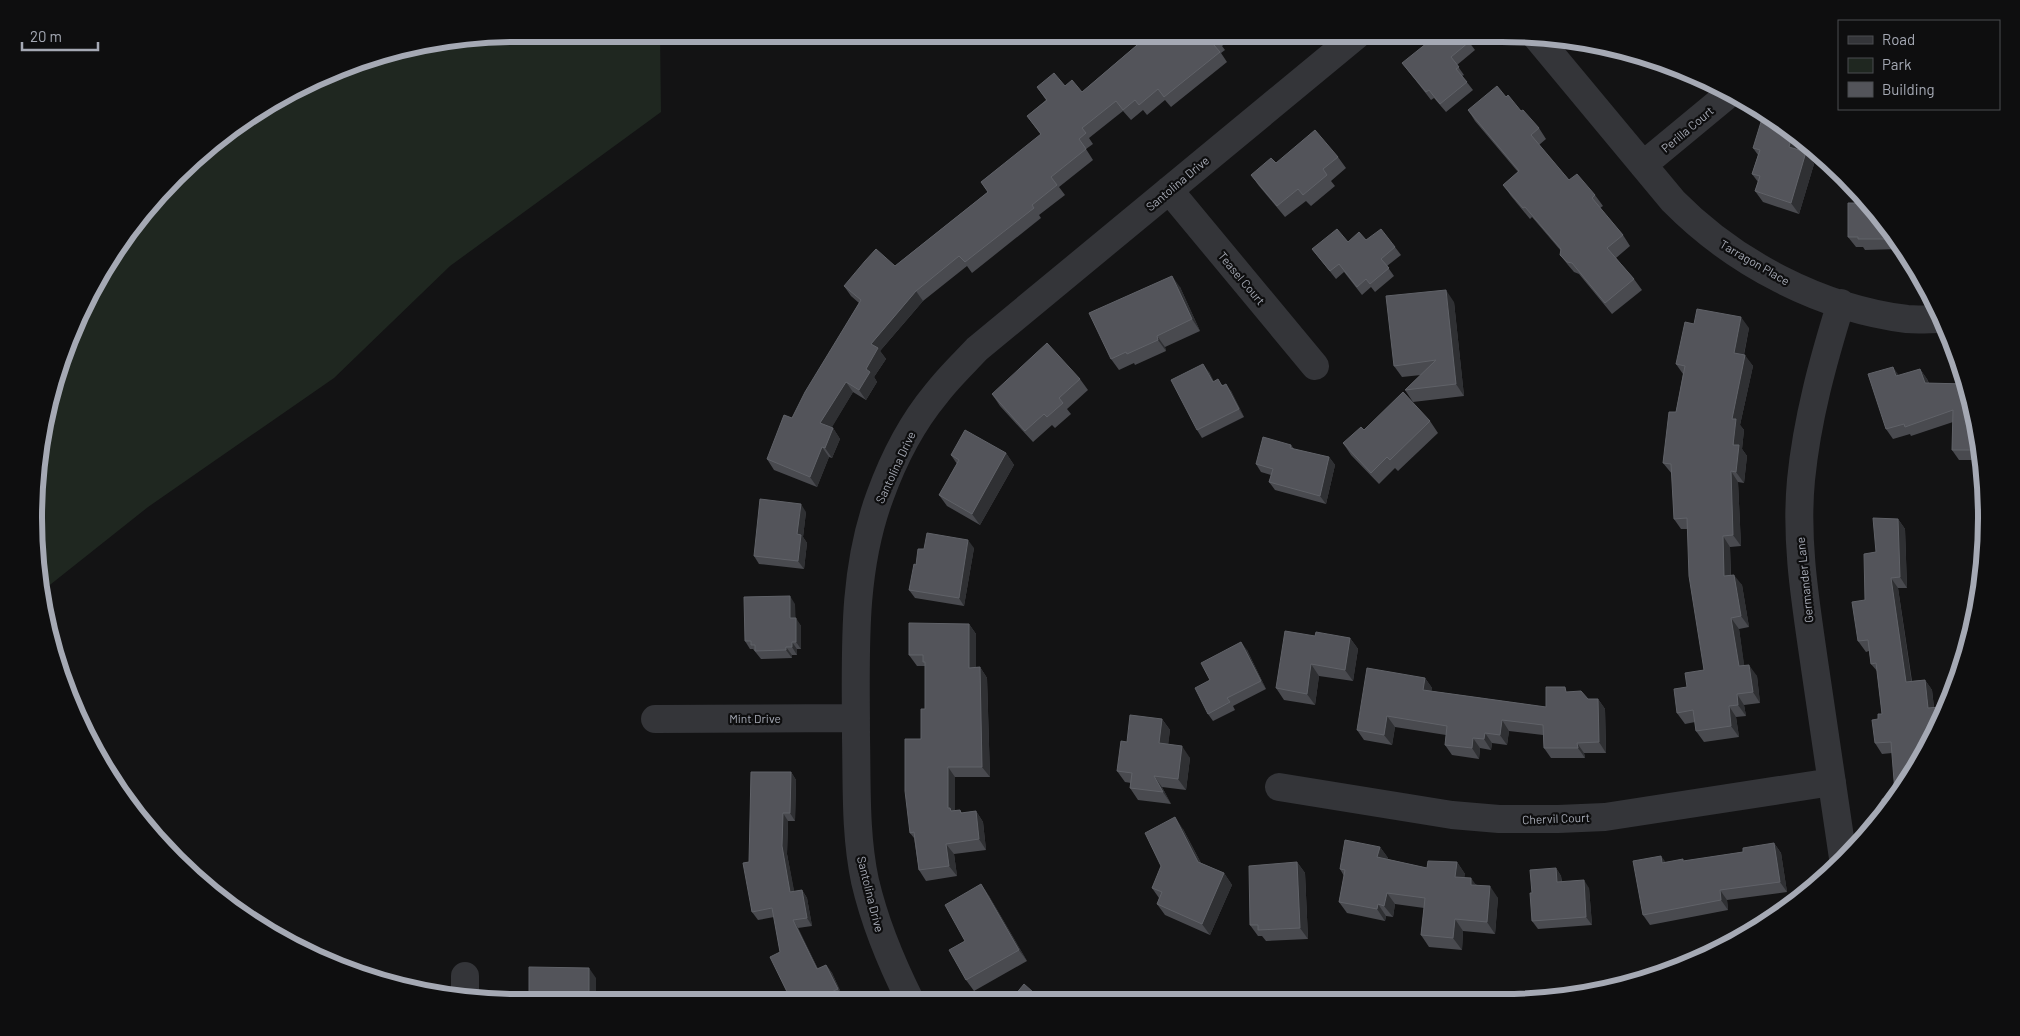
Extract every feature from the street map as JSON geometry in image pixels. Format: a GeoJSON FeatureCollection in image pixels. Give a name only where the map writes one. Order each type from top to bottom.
{"type":"FeatureCollection","features":[{"type":"Feature","properties":{"kind":"street","name":"Santolina Drive"},"geometry":{"type":"LineString","coordinates":[[907,994],[885,948],[864,879],[857,817],[856,612],[861,564],[880,496],[910,432],[937,392],[977,349],[1349,42]]}},
{"type":"Feature","properties":{"kind":"street","name":"Tarragon Place"},"geometry":{"type":"LineString","coordinates":[[1543,45],[1683,211],[1724,245],[1744,258],[1811,293],[1863,311],[1908,319],[1933,319]]}},
{"type":"Feature","properties":{"kind":"street","name":"Perilla Court"},"geometry":{"type":"LineString","coordinates":[[1643,164],[1724,98]]}},
{"type":"Feature","properties":{"kind":"street","name":"Teasel Court"},"geometry":{"type":"LineString","coordinates":[[1169,190],[1315,366]]}},
{"type":"Feature","properties":{"kind":"street","name":"Germander Lane"},"geometry":{"type":"LineString","coordinates":[[1841,303],[1819,375],[1809,422],[1801,481],[1800,528],[1805,600],[1843,849]]}},
{"type":"Feature","properties":{"kind":"street","name":"Mint Drive"},"geometry":{"type":"LineString","coordinates":[[655,719],[856,718]]}},
{"type":"Feature","properties":{"kind":"street","name":"Chervil Court"},"geometry":{"type":"LineString","coordinates":[[1279,787],[1452,815],[1499,819],[1558,820],[1605,816],[1832,782]]}},
{"type":"Feature","properties":{"kind":"green space"},"geometry":{"type":"Polygon","coordinates":[[[518,42],[660,42],[661,112],[450,266],[334,378],[148,507],[48,586],[42,518],[44,487],[52,425],[68,365],[92,308],[106,280],[123,254],[161,204],[204,161],[229,141],[280,106],[336,79],[395,59],[456,47],[518,42]]]}},
{"type":"Feature","properties":{"kind":"building"},"geometry":{"type":"Polygon","coordinates":[[[1141,42],[1216,42],[1213,44],[1220,52],[1164,97],[1158,89],[1139,105],[1135,100],[1123,110],[1116,101],[1082,128],[1086,133],[1079,139],[1086,149],[1051,177],[1057,185],[1032,205],[1034,208],[965,262],[959,256],[916,291],[871,344],[878,348],[866,369],[870,372],[859,390],[846,382],[820,423],[833,428],[825,448],[822,447],[810,477],[767,459],[784,415],[792,418],[805,392],[861,300],[844,286],[865,261],[876,249],[895,266],[988,192],[981,182],[1041,134],[1027,116],[1047,100],[1037,87],[1054,73],[1065,86],[1072,80],[1082,92],[1141,42]]]}},
{"type":"Feature","properties":{"kind":"building"},"geometry":{"type":"Polygon","coordinates":[[[1428,42],[1469,42],[1451,57],[1459,67],[1456,69],[1467,82],[1440,104],[1429,90],[1426,92],[1402,63],[1428,42]]]}},
{"type":"Feature","properties":{"kind":"building"},"geometry":{"type":"Polygon","coordinates":[[[1497,86],[1539,128],[1531,135],[1569,180],[1577,174],[1595,195],[1592,198],[1623,235],[1607,248],[1634,279],[1605,303],[1572,263],[1567,262],[1560,255],[1561,249],[1525,207],[1523,208],[1503,185],[1519,171],[1468,110],[1497,86]]]}},
{"type":"Feature","properties":{"kind":"building"},"geometry":{"type":"Polygon","coordinates":[[[1761,122],[1791,141],[1789,147],[1806,153],[1791,203],[1755,191],[1760,176],[1752,174],[1760,150],[1753,148],[1761,122]]]}},
{"type":"Feature","properties":{"kind":"building"},"geometry":{"type":"Polygon","coordinates":[[[1315,130],[1338,157],[1323,169],[1327,175],[1303,195],[1298,189],[1277,206],[1251,175],[1271,158],[1276,163],[1315,130]]]}},
{"type":"Feature","properties":{"kind":"building"},"geometry":{"type":"Polygon","coordinates":[[[1848,203],[1858,203],[1886,239],[1848,237],[1848,203]]]}},
{"type":"Feature","properties":{"kind":"building"},"geometry":{"type":"Polygon","coordinates":[[[1337,229],[1348,242],[1359,232],[1366,240],[1381,229],[1395,247],[1381,259],[1389,268],[1370,284],[1366,279],[1357,287],[1339,264],[1330,271],[1312,249],[1337,229]]]}},
{"type":"Feature","properties":{"kind":"building"},"geometry":{"type":"Polygon","coordinates":[[[1172,276],[1192,319],[1157,336],[1158,340],[1111,359],[1089,313],[1172,276]]]}},
{"type":"Feature","properties":{"kind":"building"},"geometry":{"type":"Polygon","coordinates":[[[1446,290],[1456,384],[1405,390],[1436,360],[1394,366],[1386,296],[1446,290]]]}},
{"type":"Feature","properties":{"kind":"building"},"geometry":{"type":"Polygon","coordinates":[[[1697,309],[1741,317],[1734,353],[1745,355],[1732,419],[1736,419],[1733,445],[1739,445],[1736,472],[1731,471],[1733,535],[1723,536],[1724,576],[1734,575],[1741,616],[1731,618],[1739,666],[1749,665],[1753,692],[1737,694],[1738,705],[1729,706],[1731,726],[1696,731],[1693,710],[1677,713],[1674,689],[1687,687],[1685,673],[1704,670],[1689,576],[1687,518],[1674,519],[1671,464],[1663,463],[1669,412],[1676,412],[1685,366],[1676,364],[1685,322],[1694,324],[1697,309]]]}},
{"type":"Feature","properties":{"kind":"building"},"geometry":{"type":"Polygon","coordinates":[[[1047,343],[1080,379],[1059,398],[1063,403],[1047,417],[1044,414],[1025,431],[992,394],[1047,343]]]}},
{"type":"Feature","properties":{"kind":"building"},"geometry":{"type":"Polygon","coordinates":[[[1203,364],[1213,382],[1218,379],[1222,386],[1226,384],[1239,409],[1197,430],[1171,380],[1203,364]]]}},
{"type":"Feature","properties":{"kind":"building"},"geometry":{"type":"Polygon","coordinates":[[[1893,367],[1896,376],[1920,369],[1925,383],[1958,384],[1972,450],[1952,450],[1953,410],[1905,427],[1904,424],[1886,429],[1868,374],[1893,367]]]}},
{"type":"Feature","properties":{"kind":"building"},"geometry":{"type":"Polygon","coordinates":[[[1403,392],[1430,421],[1390,460],[1387,457],[1371,473],[1343,443],[1361,427],[1364,430],[1403,392]]]}},
{"type":"Feature","properties":{"kind":"building"},"geometry":{"type":"Polygon","coordinates":[[[965,430],[1006,453],[972,514],[939,495],[959,460],[951,455],[965,430]]]}},
{"type":"Feature","properties":{"kind":"building"},"geometry":{"type":"Polygon","coordinates":[[[1263,437],[1291,445],[1290,448],[1329,457],[1320,496],[1269,482],[1273,469],[1256,464],[1263,437]]]}},
{"type":"Feature","properties":{"kind":"building"},"geometry":{"type":"Polygon","coordinates":[[[760,499],[801,504],[797,534],[801,535],[798,561],[754,556],[760,499]]]}},
{"type":"Feature","properties":{"kind":"building"},"geometry":{"type":"Polygon","coordinates":[[[1873,518],[1898,519],[1900,577],[1891,578],[1906,682],[1925,680],[1928,708],[1938,707],[1914,756],[1894,786],[1891,742],[1875,743],[1872,720],[1878,719],[1878,714],[1882,714],[1876,663],[1871,664],[1868,640],[1858,641],[1852,602],[1865,600],[1864,554],[1876,552],[1873,518]]]}},
{"type":"Feature","properties":{"kind":"building"},"geometry":{"type":"Polygon","coordinates":[[[927,533],[968,540],[959,598],[909,590],[918,549],[924,549],[927,533]]]}},
{"type":"Feature","properties":{"kind":"building"},"geometry":{"type":"Polygon","coordinates":[[[790,596],[790,618],[796,618],[796,642],[792,642],[792,647],[786,647],[786,650],[755,651],[755,645],[751,645],[751,641],[745,641],[744,597],[790,596]]]}},
{"type":"Feature","properties":{"kind":"building"},"geometry":{"type":"Polygon","coordinates":[[[909,623],[969,624],[969,668],[980,667],[982,767],[948,767],[948,808],[951,811],[960,810],[961,813],[976,811],[979,839],[946,844],[949,866],[919,870],[914,832],[910,833],[905,791],[905,739],[921,739],[921,709],[925,709],[925,662],[923,662],[923,655],[909,655],[909,623]]]}},
{"type":"Feature","properties":{"kind":"building"},"geometry":{"type":"Polygon","coordinates":[[[1285,631],[1315,636],[1316,632],[1350,638],[1345,670],[1311,664],[1307,694],[1276,688],[1285,631]]]}},
{"type":"Feature","properties":{"kind":"building"},"geometry":{"type":"Polygon","coordinates":[[[1241,642],[1261,681],[1227,698],[1230,702],[1208,714],[1195,688],[1210,680],[1201,663],[1241,642]]]}},
{"type":"Feature","properties":{"kind":"building"},"geometry":{"type":"Polygon","coordinates":[[[1367,668],[1425,678],[1423,690],[1546,707],[1546,687],[1565,687],[1566,692],[1581,691],[1588,699],[1598,699],[1599,742],[1577,743],[1578,748],[1544,748],[1543,725],[1502,720],[1500,735],[1485,733],[1484,739],[1473,738],[1472,748],[1445,745],[1447,726],[1387,716],[1384,735],[1357,730],[1367,668]]]}},
{"type":"Feature","properties":{"kind":"building"},"geometry":{"type":"Polygon","coordinates":[[[1130,715],[1162,719],[1159,743],[1182,746],[1178,779],[1154,776],[1163,792],[1130,788],[1132,773],[1117,771],[1121,741],[1127,742],[1130,715]]]}},
{"type":"Feature","properties":{"kind":"building"},"geometry":{"type":"Polygon","coordinates":[[[751,772],[791,772],[790,813],[783,813],[782,846],[790,892],[802,890],[807,918],[793,920],[817,969],[826,965],[838,989],[827,994],[788,994],[770,957],[780,952],[772,908],[752,912],[743,863],[749,862],[751,772]]]}},
{"type":"Feature","properties":{"kind":"building"},"geometry":{"type":"Polygon","coordinates":[[[1175,817],[1198,862],[1224,873],[1202,924],[1157,904],[1162,892],[1152,888],[1161,866],[1145,833],[1175,817]]]}},
{"type":"Feature","properties":{"kind":"building"},"geometry":{"type":"Polygon","coordinates":[[[1345,840],[1380,847],[1377,857],[1427,868],[1428,861],[1457,862],[1455,877],[1471,878],[1471,885],[1490,886],[1487,922],[1455,919],[1453,938],[1421,935],[1425,898],[1387,893],[1384,906],[1378,904],[1377,909],[1339,902],[1345,870],[1340,869],[1345,840]]]}},
{"type":"Feature","properties":{"kind":"building"},"geometry":{"type":"Polygon","coordinates":[[[1774,843],[1780,882],[1720,890],[1721,900],[1643,915],[1633,861],[1661,856],[1662,863],[1683,859],[1683,861],[1743,852],[1743,848],[1774,843]]]}},
{"type":"Feature","properties":{"kind":"building"},"geometry":{"type":"Polygon","coordinates":[[[1297,862],[1300,928],[1258,930],[1258,925],[1250,925],[1249,866],[1297,862]]]}},
{"type":"Feature","properties":{"kind":"building"},"geometry":{"type":"Polygon","coordinates":[[[1556,868],[1557,882],[1584,880],[1586,917],[1532,921],[1530,870],[1556,868]]]}},
{"type":"Feature","properties":{"kind":"building"},"geometry":{"type":"Polygon","coordinates":[[[981,884],[1019,950],[966,980],[949,950],[965,941],[945,905],[981,884]]]}},
{"type":"Feature","properties":{"kind":"building"},"geometry":{"type":"Polygon","coordinates":[[[529,967],[589,968],[589,994],[524,994],[524,992],[529,992],[529,967]]]}},
{"type":"Feature","properties":{"kind":"building"},"geometry":{"type":"Polygon","coordinates":[[[1024,984],[1035,994],[1016,994],[1024,984]]]}}]}
